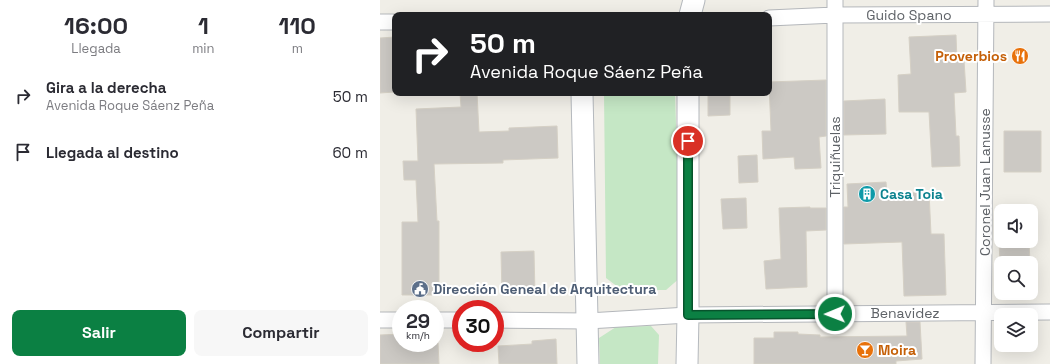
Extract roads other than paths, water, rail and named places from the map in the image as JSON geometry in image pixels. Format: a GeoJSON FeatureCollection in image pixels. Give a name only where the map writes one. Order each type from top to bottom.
{"type":"FeatureCollection","features":[{"type":"Feature","properties":{"kind":"main road"},"geometry":{"type":"LineString","coordinates":[[691,12],[694,0]]}},
{"type":"Feature","properties":{"kind":"main road"},"geometry":{"type":"LineString","coordinates":[[582,96],[588,364]]}},
{"type":"Feature","properties":{"kind":"main road"},"geometry":{"type":"LineString","coordinates":[[686,364],[688,315],[688,96]]}},
{"type":"Feature","properties":{"kind":"street","name":"Triquiñuelas"},"geometry":{"type":"LineString","coordinates":[[835,0],[835,314]]}},
{"type":"Feature","properties":{"kind":"street","name":"Guido Spano"},"geometry":{"type":"LineString","coordinates":[[772,18],[986,7],[1050,14]]}},
{"type":"Feature","properties":{"kind":"street","name":"Coronel Juan Lanusse"},"geometry":{"type":"LineString","coordinates":[[984,364],[983,313],[986,7]]}},
{"type":"Feature","properties":{"kind":"street"},"geometry":{"type":"LineString","coordinates":[[380,22],[392,22]]}},
{"type":"Feature","properties":{"kind":"street","name":"Benavidez"},"geometry":{"type":"LineString","coordinates":[[504,320],[588,321],[688,315],[1050,312]]}},
{"type":"Feature","properties":{"kind":"street"},"geometry":{"type":"LineString","coordinates":[[380,320],[392,320]]}},
{"type":"Feature","properties":{"kind":"place","name":"Proverbios"},"geometry":{"type":"Point","coordinates":[1020,56]}},
{"type":"Feature","properties":{"kind":"place","name":"Casa Toia"},"geometry":{"type":"Point","coordinates":[867,194]}},
{"type":"Feature","properties":{"kind":"place","name":"Dirección Geneal de Arquitectura"},"geometry":{"type":"Point","coordinates":[420,289]}},
{"type":"Feature","properties":{"kind":"place","name":"Moira"},"geometry":{"type":"Point","coordinates":[865,350]}}]}
